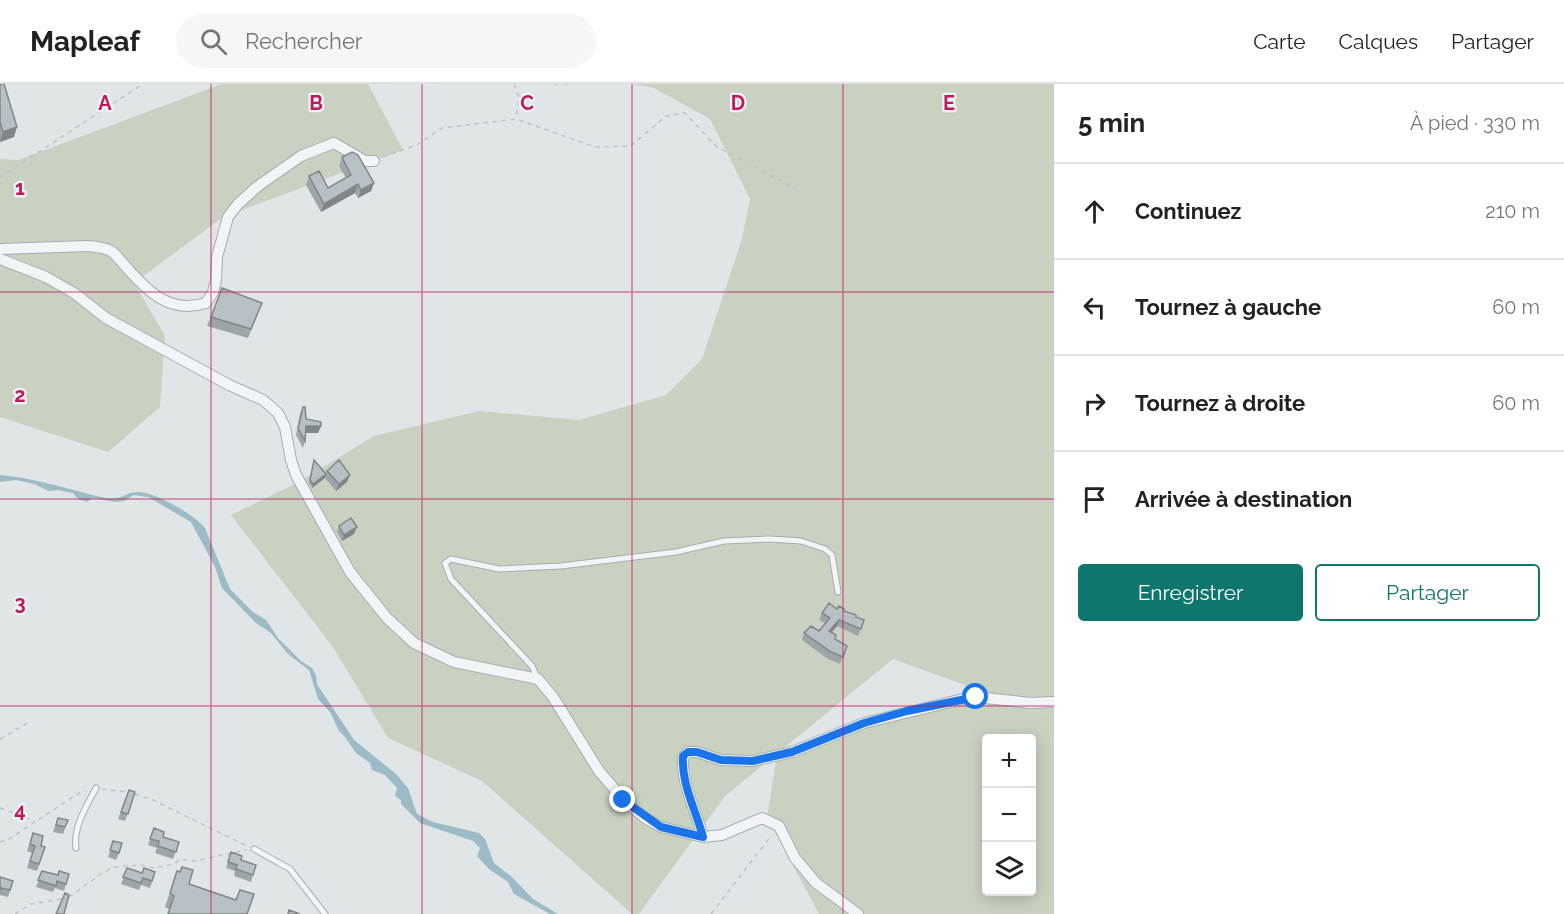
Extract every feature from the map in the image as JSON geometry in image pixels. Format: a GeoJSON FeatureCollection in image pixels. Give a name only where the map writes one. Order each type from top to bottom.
{"type":"FeatureCollection","features":[{"type":"Feature","properties":{"kind":"street"},"geometry":{"type":"LineString","coordinates":[[0,249],[101,247],[113,252],[145,288],[160,299],[180,307],[193,308],[206,303],[213,292],[218,257],[228,217],[238,204],[258,186],[301,156],[334,143],[365,161],[374,161]]}},
{"type":"Feature","properties":{"kind":"street"},"geometry":{"type":"LineString","coordinates":[[0,259],[46,277],[74,293],[106,318],[230,385],[263,400],[278,413],[285,427],[296,475],[350,572],[387,618],[414,643],[454,662],[538,679],[553,697],[599,771],[623,800],[661,827],[703,837],[722,835],[762,818],[777,824],[795,858],[816,883],[858,914]]}},
{"type":"Feature","properties":{"kind":"street"},"geometry":{"type":"LineString","coordinates":[[703,837],[698,816],[684,781],[683,756],[688,752],[697,752],[721,760],[753,761],[792,752],[864,723],[976,697],[1031,703],[1054,702]]}},
{"type":"Feature","properties":{"kind":"lane"},"geometry":{"type":"LineString","coordinates":[[538,679],[532,666],[451,579],[445,563],[451,559],[499,569],[561,566],[665,553],[724,541],[770,539],[801,541],[825,549],[832,555],[838,592]]}},
{"type":"Feature","properties":{"kind":"lane"},"geometry":{"type":"LineString","coordinates":[[76,848],[75,838],[82,815],[96,788]]}},
{"type":"Feature","properties":{"kind":"lane"},"geometry":{"type":"LineString","coordinates":[[254,849],[290,869],[325,914]]}},
{"type":"Feature","properties":{"kind":"path"},"geometry":{"type":"LineString","coordinates":[[0,177],[143,84]]}},
{"type":"Feature","properties":{"kind":"path"},"geometry":{"type":"LineString","coordinates":[[514,84],[519,96],[516,119]]}},
{"type":"Feature","properties":{"kind":"path"},"geometry":{"type":"LineString","coordinates":[[554,84],[570,84]]}},
{"type":"Feature","properties":{"kind":"path"},"geometry":{"type":"LineString","coordinates":[[374,161],[417,145],[442,128],[516,119],[595,147],[631,146],[666,116],[685,113],[717,147],[802,192]]}},
{"type":"Feature","properties":{"kind":"path"},"geometry":{"type":"LineString","coordinates":[[0,739],[31,721]]}},
{"type":"Feature","properties":{"kind":"path"},"geometry":{"type":"LineString","coordinates":[[0,842],[9,839],[79,793],[96,788],[129,792],[153,800],[254,849]]}},
{"type":"Feature","properties":{"kind":"path"},"geometry":{"type":"LineString","coordinates":[[0,808],[36,821]]}},
{"type":"Feature","properties":{"kind":"path"},"geometry":{"type":"LineString","coordinates":[[711,914],[777,824]]}},
{"type":"Feature","properties":{"kind":"path"},"geometry":{"type":"LineString","coordinates":[[15,914],[31,904],[73,895],[114,867],[141,865],[154,867],[175,864],[179,859],[195,861],[254,849]]}},
{"type":"Feature","properties":{"kind":"green space"},"geometry":{"type":"Polygon","coordinates":[[[222,84],[368,84],[403,150],[223,217],[134,283],[165,336],[160,407],[108,452],[0,417],[0,159],[18,160],[222,84]]]}},
{"type":"Feature","properties":{"kind":"green space"},"geometry":{"type":"Polygon","coordinates":[[[633,84],[1054,84],[1054,914],[819,914],[767,817],[776,761],[866,717],[986,694],[1053,717],[893,659],[725,796],[639,914],[632,914],[482,781],[388,738],[333,647],[231,515],[297,483],[374,436],[479,411],[579,420],[666,395],[702,359],[742,239],[750,199],[710,119],[654,88],[633,84]]]}},
{"type":"Feature","properties":{"kind":"water"},"geometry":{"type":"Polygon","coordinates":[[[0,475],[38,481],[108,498],[143,492],[163,499],[193,517],[205,528],[230,589],[253,612],[266,620],[278,638],[301,661],[312,668],[317,684],[354,740],[396,774],[408,788],[417,814],[433,822],[479,833],[485,839],[494,863],[512,877],[533,899],[558,914],[550,914],[514,894],[508,882],[489,869],[477,856],[480,848],[473,841],[420,823],[401,804],[401,800],[395,796],[397,788],[385,775],[372,770],[370,763],[356,753],[339,731],[330,712],[318,699],[309,670],[288,654],[271,633],[256,623],[222,588],[215,567],[191,522],[148,497],[134,495],[124,501],[115,502],[93,498],[87,502],[78,499],[73,493],[49,491],[34,484],[16,480],[0,482],[0,475]]]}},
{"type":"Feature","properties":{"kind":"building"},"geometry":{"type":"Polygon","coordinates":[[[0,84],[4,84],[17,127],[3,132],[0,122],[0,84]]]}},
{"type":"Feature","properties":{"kind":"building"},"geometry":{"type":"Polygon","coordinates":[[[352,152],[358,155],[374,183],[361,190],[358,184],[324,204],[309,176],[319,171],[328,188],[351,175],[342,157],[352,152]]]}},
{"type":"Feature","properties":{"kind":"building"},"geometry":{"type":"Polygon","coordinates":[[[222,288],[262,303],[251,329],[211,317],[222,288]]]}},
{"type":"Feature","properties":{"kind":"building"},"geometry":{"type":"Polygon","coordinates":[[[303,407],[305,407],[306,419],[321,422],[321,426],[306,426],[305,441],[298,428],[303,407]]]}},
{"type":"Feature","properties":{"kind":"building"},"geometry":{"type":"Polygon","coordinates":[[[314,460],[326,474],[313,484],[310,480],[314,460]]]}},
{"type":"Feature","properties":{"kind":"building"},"geometry":{"type":"Polygon","coordinates":[[[339,460],[350,475],[339,484],[327,471],[339,460]]]}},
{"type":"Feature","properties":{"kind":"building"},"geometry":{"type":"Polygon","coordinates":[[[351,518],[357,527],[344,535],[339,526],[351,518]]]}},
{"type":"Feature","properties":{"kind":"building"},"geometry":{"type":"Polygon","coordinates":[[[829,603],[837,609],[839,606],[844,611],[864,620],[861,629],[839,620],[829,631],[836,635],[835,639],[847,646],[843,657],[831,652],[804,633],[811,626],[819,631],[830,618],[822,613],[829,603]]]}},
{"type":"Feature","properties":{"kind":"building"},"geometry":{"type":"Polygon","coordinates":[[[129,790],[135,792],[128,814],[121,812],[129,790]]]}},
{"type":"Feature","properties":{"kind":"building"},"geometry":{"type":"Polygon","coordinates":[[[58,818],[68,820],[65,827],[56,825],[58,818]]]}},
{"type":"Feature","properties":{"kind":"building"},"geometry":{"type":"Polygon","coordinates":[[[154,828],[164,832],[163,837],[179,842],[176,852],[158,846],[159,841],[150,839],[154,828]]]}},
{"type":"Feature","properties":{"kind":"building"},"geometry":{"type":"Polygon","coordinates":[[[33,833],[43,836],[41,846],[45,847],[39,864],[30,861],[35,846],[30,844],[33,833]]]}},
{"type":"Feature","properties":{"kind":"building"},"geometry":{"type":"Polygon","coordinates":[[[113,841],[122,843],[119,853],[110,850],[113,841]]]}},
{"type":"Feature","properties":{"kind":"building"},"geometry":{"type":"Polygon","coordinates":[[[231,852],[242,856],[241,860],[256,865],[253,875],[236,869],[237,865],[228,862],[231,852]]]}},
{"type":"Feature","properties":{"kind":"building"},"geometry":{"type":"Polygon","coordinates":[[[182,867],[193,870],[189,884],[236,900],[240,890],[254,894],[247,914],[168,914],[174,896],[170,893],[177,871],[180,872],[182,867]]]}},
{"type":"Feature","properties":{"kind":"building"},"geometry":{"type":"Polygon","coordinates":[[[127,868],[142,873],[144,868],[155,872],[152,881],[143,878],[141,883],[123,877],[127,868]]]}},
{"type":"Feature","properties":{"kind":"building"},"geometry":{"type":"Polygon","coordinates":[[[42,871],[58,875],[59,871],[69,874],[66,884],[57,881],[56,886],[38,880],[42,871]]]}},
{"type":"Feature","properties":{"kind":"building"},"geometry":{"type":"Polygon","coordinates":[[[0,877],[13,881],[10,890],[1,888],[0,891],[0,877]]]}},
{"type":"Feature","properties":{"kind":"building"},"geometry":{"type":"Polygon","coordinates":[[[65,893],[69,895],[64,914],[56,914],[65,893]]]}},
{"type":"Feature","properties":{"kind":"building"},"geometry":{"type":"Polygon","coordinates":[[[289,910],[300,914],[288,914],[289,910]]]}},
{"type":"Feature","properties":{"kind":"route"},"geometry":{"type":"LineString","coordinates":[[623,800],[645,818],[661,827],[703,837],[698,816],[684,781],[683,756],[688,752],[697,752],[721,760],[753,761],[792,752],[864,723],[907,711],[976,697]]}}]}
